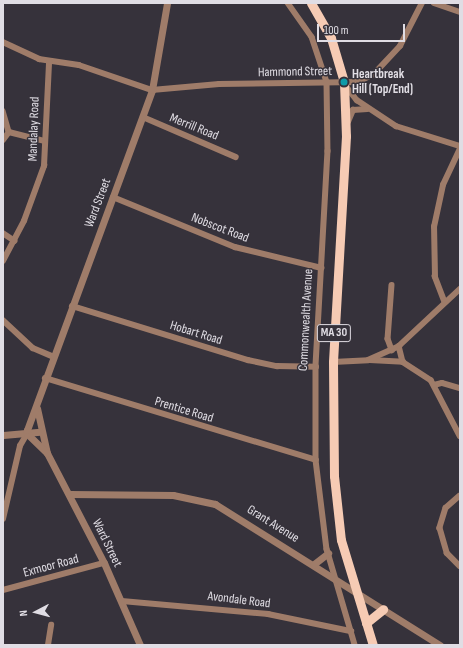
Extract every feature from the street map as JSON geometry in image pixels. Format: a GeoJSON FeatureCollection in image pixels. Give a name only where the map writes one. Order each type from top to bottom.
{"type":"FeatureCollection","features":[{"type":"Feature","properties":{"kind":"main road","name":"MA 30"},"geometry":{"type":"LineString","coordinates":[[311,3],[332,38],[344,82],[346,136],[333,362],[337,514],[356,591],[373,645]]}},
{"type":"Feature","properties":{"kind":"main road"},"geometry":{"type":"LineString","coordinates":[[366,623],[382,609]]}},
{"type":"Feature","properties":{"kind":"street","name":"Ward Street"},"geometry":{"type":"LineString","coordinates":[[47,453],[26,434],[37,407],[52,356],[152,90],[167,3]]}},
{"type":"Feature","properties":{"kind":"street","name":"Commonwealth Avenue"},"geometry":{"type":"LineString","coordinates":[[288,3],[312,37],[327,82],[328,151],[316,367],[316,460],[328,553],[356,645]]}},
{"type":"Feature","properties":{"kind":"street","name":"Hammond Street"},"geometry":{"type":"LineString","coordinates":[[152,90],[211,84],[364,81],[379,69],[404,40],[422,3]]}},
{"type":"Feature","properties":{"kind":"street"},"geometry":{"type":"LineString","coordinates":[[434,3],[460,12]]}},
{"type":"Feature","properties":{"kind":"street"},"geometry":{"type":"LineString","coordinates":[[3,42],[49,62],[79,65],[152,90]]}},
{"type":"Feature","properties":{"kind":"street","name":"Mandalay Road"},"geometry":{"type":"LineString","coordinates":[[3,261],[15,242],[43,169],[49,62]]}},
{"type":"Feature","properties":{"kind":"street"},"geometry":{"type":"LineString","coordinates":[[344,82],[353,96],[371,110],[418,135],[460,146]]}},
{"type":"Feature","properties":{"kind":"street"},"geometry":{"type":"LineString","coordinates":[[346,136],[351,112],[359,108],[371,110]]}},
{"type":"Feature","properties":{"kind":"street"},"geometry":{"type":"LineString","coordinates":[[3,111],[9,132]]}},
{"type":"Feature","properties":{"kind":"street","name":"Merrill Road"},"geometry":{"type":"LineString","coordinates":[[143,117],[236,156]]}},
{"type":"Feature","properties":{"kind":"street"},"geometry":{"type":"LineString","coordinates":[[9,132],[45,141]]}},
{"type":"Feature","properties":{"kind":"street"},"geometry":{"type":"LineString","coordinates":[[3,140],[9,132]]}},
{"type":"Feature","properties":{"kind":"street"},"geometry":{"type":"LineString","coordinates":[[444,301],[435,277],[434,227],[443,185],[460,149]]}},
{"type":"Feature","properties":{"kind":"street","name":"Nobscot Road"},"geometry":{"type":"LineString","coordinates":[[113,197],[235,247],[322,268]]}},
{"type":"Feature","properties":{"kind":"street"},"geometry":{"type":"LineString","coordinates":[[3,233],[15,242]]}},
{"type":"Feature","properties":{"kind":"street"},"geometry":{"type":"LineString","coordinates":[[392,285],[388,339],[392,350]]}},
{"type":"Feature","properties":{"kind":"street"},"geometry":{"type":"LineString","coordinates":[[368,360],[399,346],[444,301],[460,289]]}},
{"type":"Feature","properties":{"kind":"street","name":"Hobart Road"},"geometry":{"type":"LineString","coordinates":[[72,306],[248,360],[277,366],[316,367]]}},
{"type":"Feature","properties":{"kind":"street"},"geometry":{"type":"LineString","coordinates":[[3,320],[34,348],[52,356]]}},
{"type":"Feature","properties":{"kind":"street"},"geometry":{"type":"LineString","coordinates":[[399,346],[403,362]]}},
{"type":"Feature","properties":{"kind":"street"},"geometry":{"type":"LineString","coordinates":[[333,362],[368,360],[403,362],[424,373],[434,385],[460,436]]}},
{"type":"Feature","properties":{"kind":"street","name":"Prentice Road"},"geometry":{"type":"LineString","coordinates":[[45,378],[316,460]]}},
{"type":"Feature","properties":{"kind":"street"},"geometry":{"type":"LineString","coordinates":[[434,385],[442,383],[460,388]]}},
{"type":"Feature","properties":{"kind":"street","name":"Ward Street"},"geometry":{"type":"LineString","coordinates":[[37,407],[40,432],[47,453],[70,494],[104,563],[122,601],[140,645]]}},
{"type":"Feature","properties":{"kind":"street"},"geometry":{"type":"LineString","coordinates":[[3,435],[40,432]]}},
{"type":"Feature","properties":{"kind":"street"},"geometry":{"type":"LineString","coordinates":[[3,519],[20,446],[26,434]]}},
{"type":"Feature","properties":{"kind":"street","name":"Grant Avenue"},"geometry":{"type":"LineString","coordinates":[[70,494],[159,494],[197,498],[228,510],[440,645]]}},
{"type":"Feature","properties":{"kind":"street"},"geometry":{"type":"LineString","coordinates":[[460,496],[446,508],[440,528],[447,553],[460,566]]}},
{"type":"Feature","properties":{"kind":"street"},"geometry":{"type":"LineString","coordinates":[[314,564],[328,553]]}},
{"type":"Feature","properties":{"kind":"street","name":"Exmoor Road"},"geometry":{"type":"LineString","coordinates":[[3,590],[104,563]]}},
{"type":"Feature","properties":{"kind":"street","name":"Avondale Road"},"geometry":{"type":"LineString","coordinates":[[122,601],[268,614],[352,631]]}},
{"type":"Feature","properties":{"kind":"street"},"geometry":{"type":"LineString","coordinates":[[48,645],[51,625]]}},
{"type":"Feature","properties":{"kind":"place","name":"Heartbreak Hill (Top/End)"},"geometry":{"type":"Point","coordinates":[344,82]}}]}
